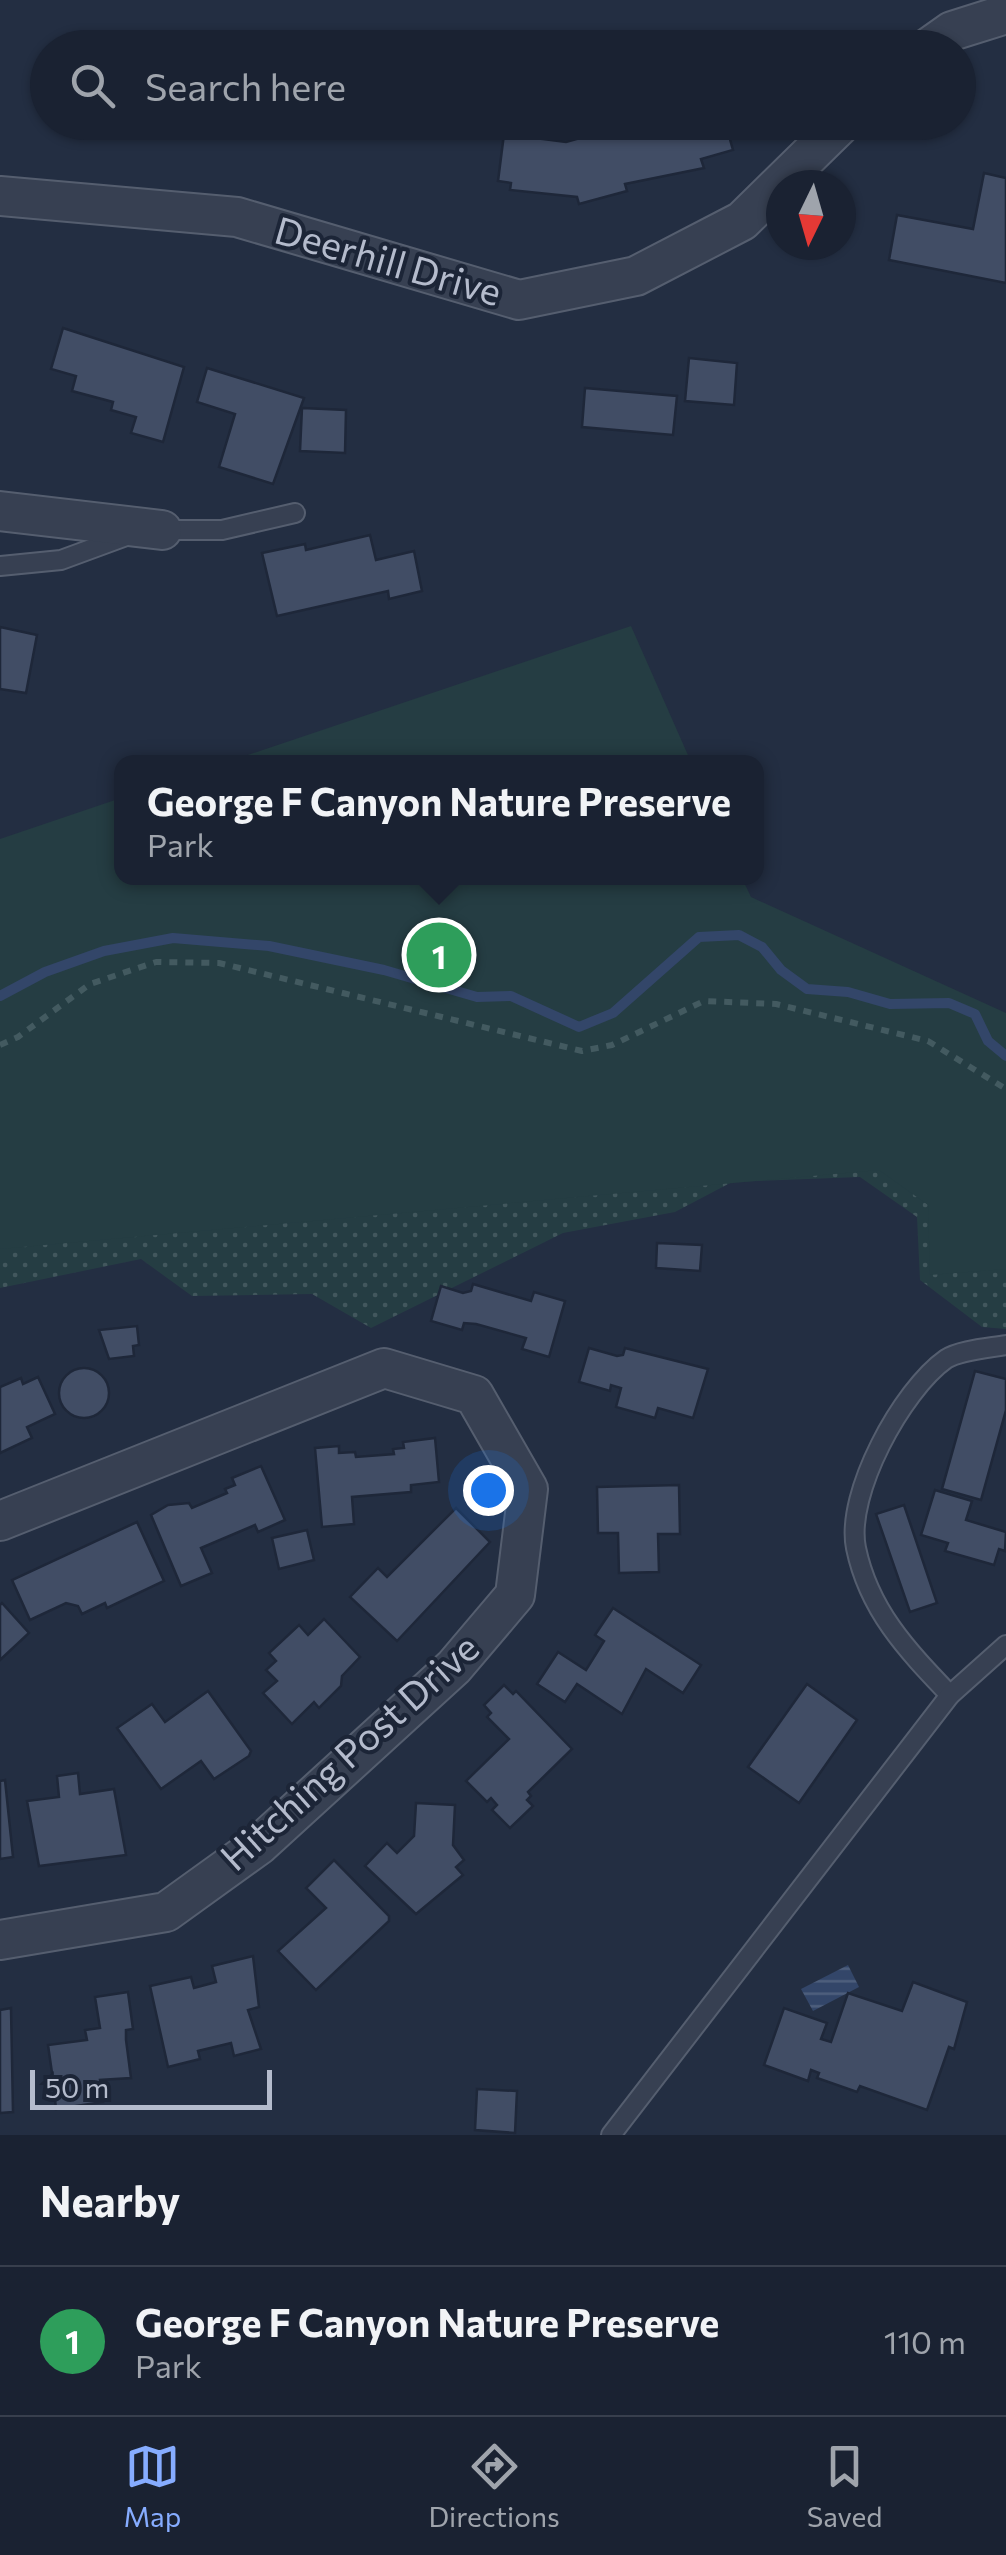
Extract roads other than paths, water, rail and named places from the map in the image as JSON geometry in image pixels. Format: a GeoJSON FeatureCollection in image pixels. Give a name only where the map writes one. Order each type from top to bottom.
{"type":"FeatureCollection","features":[{"type":"Feature","properties":{"kind":"street"},"geometry":{"type":"LineString","coordinates":[[958,30],[1006,14]]}},
{"type":"Feature","properties":{"kind":"street","name":"Deerhill Drive"},"geometry":{"type":"LineString","coordinates":[[0,196],[237,218],[519,300],[636,276],[742,220],[824,140]]}},
{"type":"Feature","properties":{"kind":"street"},"geometry":{"type":"LineString","coordinates":[[0,511],[155,529]]}},
{"type":"Feature","properties":{"kind":"street","name":"Hitching Post Drive"},"geometry":{"type":"LineString","coordinates":[[0,1521],[384,1368],[474,1396],[528,1488],[515,1595],[454,1667],[259,1845],[166,1912],[0,1940]]}},
{"type":"Feature","properties":{"kind":"lane"},"geometry":{"type":"LineString","coordinates":[[0,566],[61,560],[155,529],[222,530],[295,512]]}},
{"type":"Feature","properties":{"kind":"lane"},"geometry":{"type":"LineString","coordinates":[[950,1695],[888,1630],[855,1546],[865,1476],[898,1409],[948,1358],[1006,1344]]}},
{"type":"Feature","properties":{"kind":"lane"},"geometry":{"type":"LineString","coordinates":[[611,2135],[950,1695],[1006,1645]]}},
{"type":"Feature","properties":{"kind":"water"},"geometry":{"type":"Polygon","coordinates":[[[848,1965],[859,1987],[813,2011],[801,1989],[848,1965]]]}},
{"type":"Feature","properties":{"kind":"waterway"},"geometry":{"type":"LineString","coordinates":[[0,996],[45,972],[104,951],[173,938],[269,946],[384,970],[477,997],[511,996],[579,1027],[613,1013],[699,937],[739,935],[762,947],[781,970],[807,989],[848,992],[890,1004],[949,1003],[975,1014],[988,1041],[1006,1056]]}},
{"type":"Feature","properties":{"kind":"place","name":"George F Canyon Nature Preserve"},"geometry":{"type":"Point","coordinates":[439,955]}}]}
